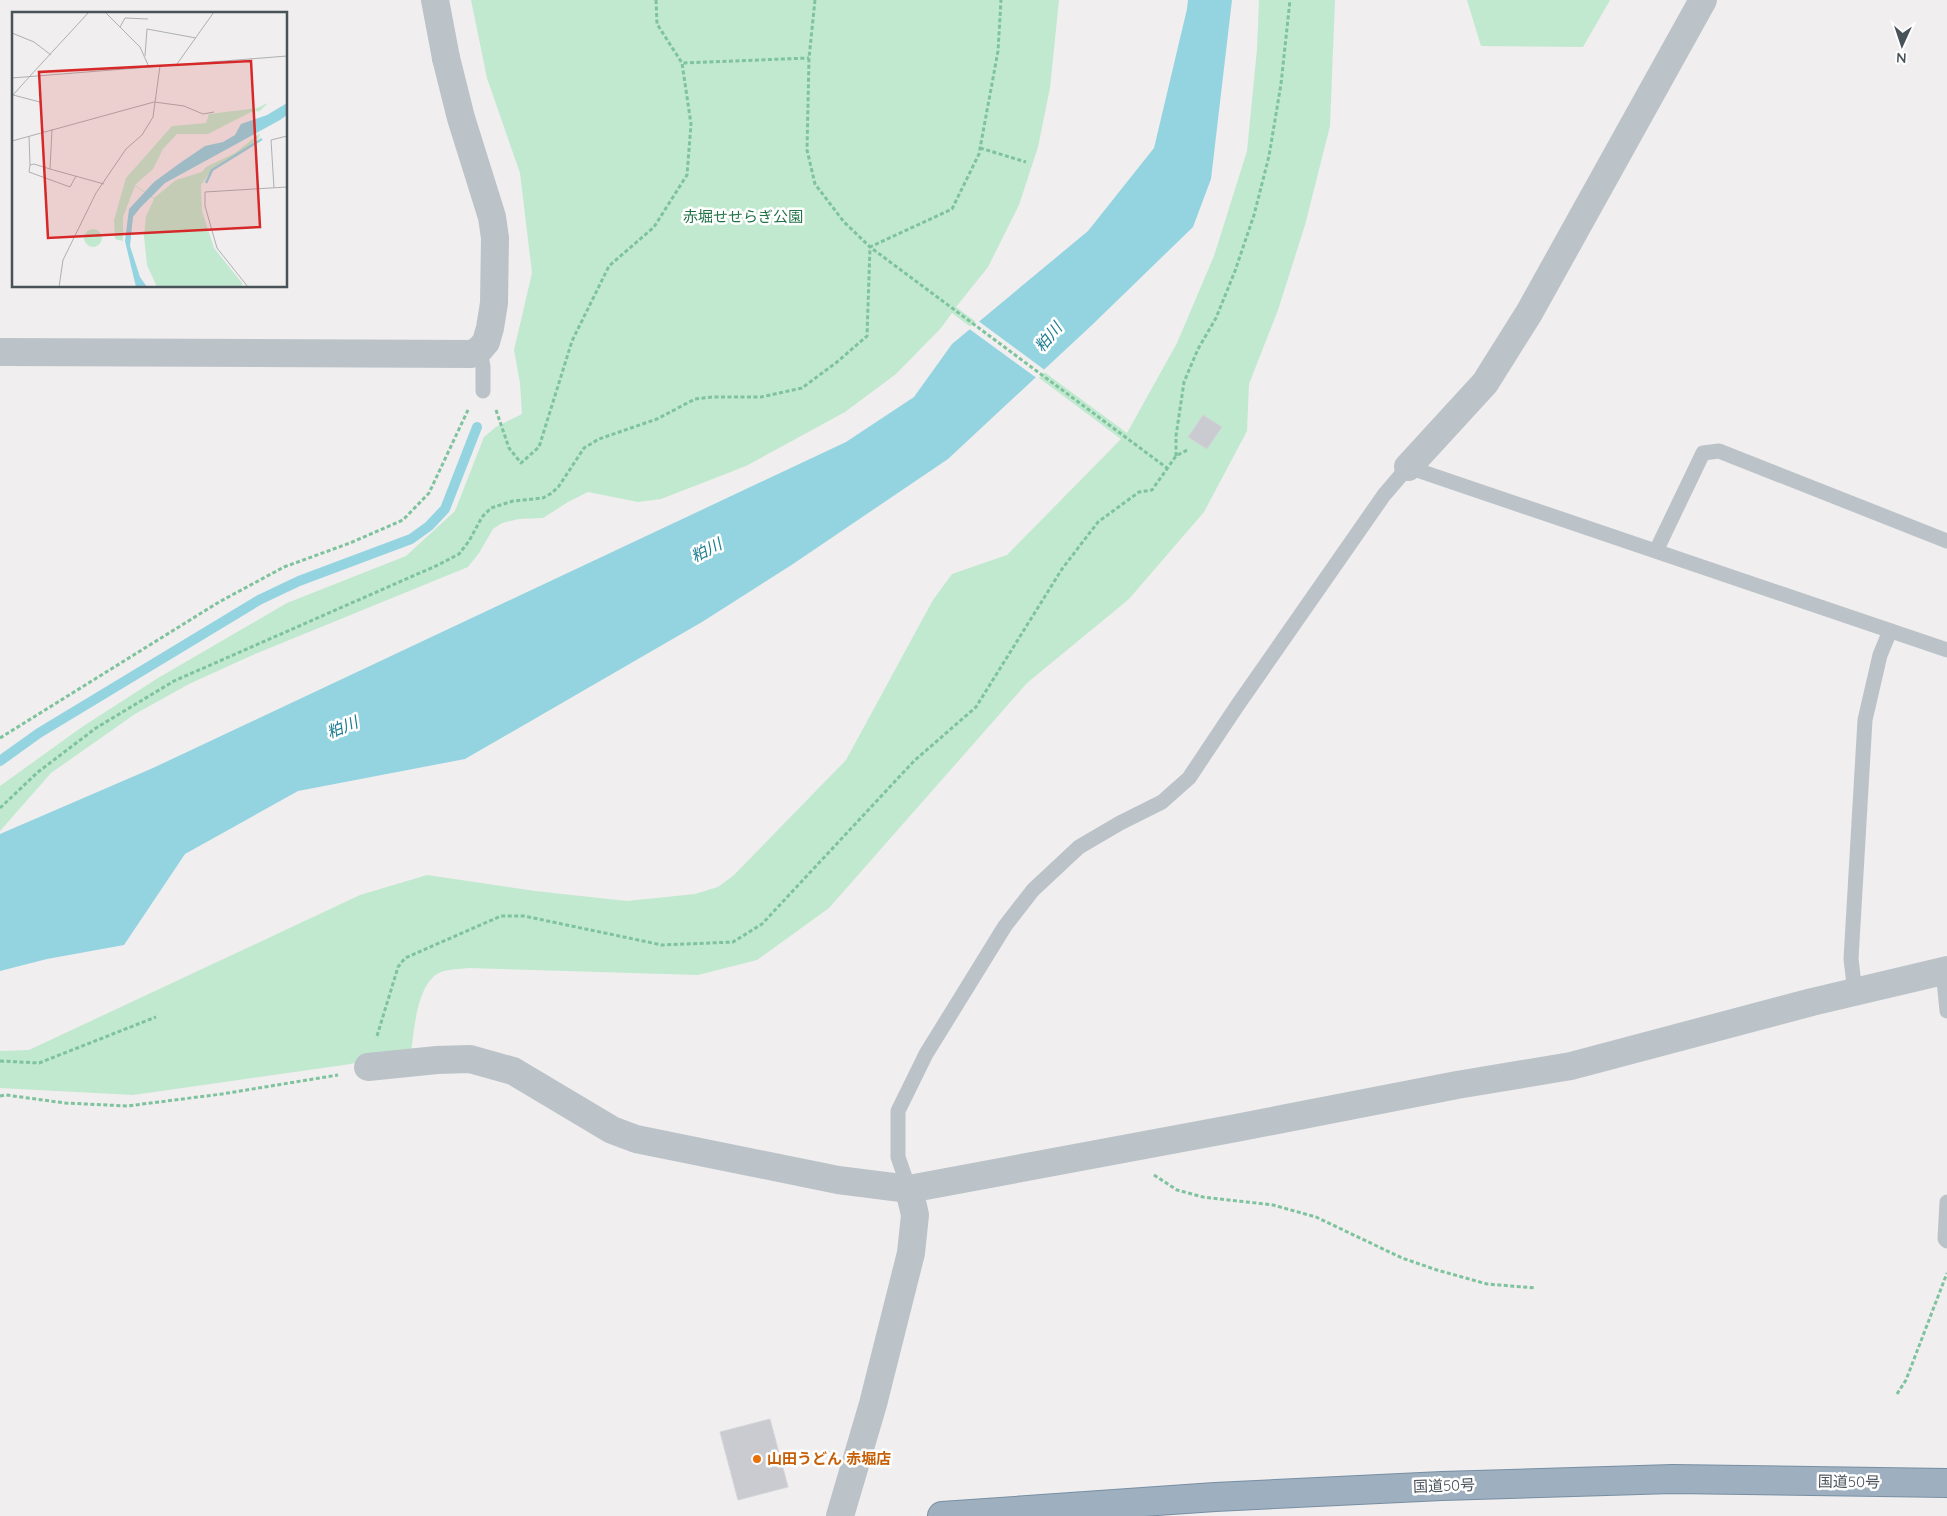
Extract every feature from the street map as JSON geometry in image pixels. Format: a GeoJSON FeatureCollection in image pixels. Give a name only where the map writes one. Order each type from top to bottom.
{"type":"FeatureCollection","features":[{"type":"Feature","properties":{"kind":"highway","name":"国道50号"},"geometry":{"type":"LineString","coordinates":[[942,1516],[1215,1497],[1442,1486],[1673,1479],[1947,1483]]}},
{"type":"Feature","properties":{"kind":"street"},"geometry":{"type":"LineString","coordinates":[[0,352],[472,354],[480,349],[486,342],[494,303],[496,238],[492,217],[461,118],[446,58],[435,0]]}},
{"type":"Feature","properties":{"kind":"street"},"geometry":{"type":"LineString","coordinates":[[1408,467],[1485,383],[1529,313],[1703,0]]}},
{"type":"Feature","properties":{"kind":"street"},"geometry":{"type":"LineString","coordinates":[[368,1068],[437,1060],[470,1059],[513,1071],[612,1130],[636,1139],[838,1180],[909,1189],[1457,1085],[1571,1066],[1855,992],[1945,971]]}},
{"type":"Feature","properties":{"kind":"street"},"geometry":{"type":"LineString","coordinates":[[840,1516],[873,1404],[911,1253],[915,1215],[909,1189]]}},
{"type":"Feature","properties":{"kind":"lane"},"geometry":{"type":"LineString","coordinates":[[480,349],[483,367],[483,391]]}},
{"type":"Feature","properties":{"kind":"lane"},"geometry":{"type":"LineString","coordinates":[[1656,551],[1703,453],[1719,451],[1947,541]]}},
{"type":"Feature","properties":{"kind":"lane"},"geometry":{"type":"LineString","coordinates":[[909,1189],[898,1157],[898,1112],[926,1054],[1005,926],[1033,890],[1079,847],[1120,823],[1162,802],[1189,778],[1372,511],[1408,467],[1947,650]]}},
{"type":"Feature","properties":{"kind":"lane"},"geometry":{"type":"LineString","coordinates":[[1855,992],[1851,959],[1865,720],[1880,655],[1890,631]]}},
{"type":"Feature","properties":{"kind":"lane"},"geometry":{"type":"LineString","coordinates":[[1945,971],[1947,1012]]}},
{"type":"Feature","properties":{"kind":"lane"},"geometry":{"type":"LineString","coordinates":[[1947,1202],[1945,1238],[1947,1241]]}},
{"type":"Feature","properties":{"kind":"path"},"geometry":{"type":"LineString","coordinates":[[0,738],[219,602],[284,567],[350,543],[403,520],[429,493],[470,406],[483,391],[492,397],[509,448],[521,463],[539,448],[572,341],[609,266],[654,227],[686,175],[691,124],[682,63],[657,24],[656,0]]}},
{"type":"Feature","properties":{"kind":"path"},"geometry":{"type":"LineString","coordinates":[[815,0],[809,58],[807,150],[815,184],[844,222],[870,247],[1166,467]]}},
{"type":"Feature","properties":{"kind":"path"},"geometry":{"type":"LineString","coordinates":[[870,247],[952,210],[979,154],[998,51],[1001,0]]}},
{"type":"Feature","properties":{"kind":"path"},"geometry":{"type":"LineString","coordinates":[[1176,456],[1176,436],[1184,382],[1198,349],[1216,318],[1235,271],[1256,206],[1269,156],[1281,84],[1290,0]]}},
{"type":"Feature","properties":{"kind":"path"},"geometry":{"type":"LineString","coordinates":[[682,63],[809,58]]}},
{"type":"Feature","properties":{"kind":"path"},"geometry":{"type":"LineString","coordinates":[[980,148],[1026,162]]}},
{"type":"Feature","properties":{"kind":"path"},"geometry":{"type":"LineString","coordinates":[[0,808],[38,772],[96,728],[174,681],[438,565],[458,554],[469,541],[482,517],[491,508],[513,501],[543,498],[552,494],[584,448],[599,439],[656,420],[695,399],[761,397],[802,388],[837,362],[867,336],[870,247]]}},
{"type":"Feature","properties":{"kind":"path"},"geometry":{"type":"LineString","coordinates":[[0,1096],[6,1095],[65,1103],[127,1106],[222,1094],[330,1077],[368,1068],[398,967],[405,958],[501,916],[524,916],[662,945],[733,942],[762,924],[914,762],[976,706],[1062,570],[1098,522],[1139,492],[1152,490],[1166,467],[1176,456],[1189,448]]}},
{"type":"Feature","properties":{"kind":"path"},"geometry":{"type":"LineString","coordinates":[[0,1061],[39,1063],[156,1017]]}},
{"type":"Feature","properties":{"kind":"path"},"geometry":{"type":"LineString","coordinates":[[1139,1146],[1151,1173],[1177,1190],[1203,1197],[1273,1205],[1316,1217],[1402,1258],[1437,1270],[1487,1284],[1536,1288]]}},
{"type":"Feature","properties":{"kind":"path"},"geometry":{"type":"LineString","coordinates":[[1896,1394],[1906,1380],[1947,1273]]}},
{"type":"Feature","properties":{"kind":"green space","name":"赤堀せせらぎ公園"},"geometry":{"type":"Polygon","coordinates":[[[471,0],[1059,0],[1050,88],[1038,147],[1019,205],[988,267],[956,307],[1127,433],[1177,343],[1214,256],[1247,151],[1257,49],[1259,0],[1335,0],[1330,126],[1305,225],[1278,310],[1249,384],[1247,431],[1204,512],[1129,599],[1027,683],[829,908],[757,960],[698,975],[469,968],[447,970],[433,977],[422,996],[415,1020],[411,1053],[344,1065],[133,1095],[0,1088],[0,1051],[29,1050],[360,895],[427,875],[535,891],[627,901],[695,894],[718,887],[734,875],[846,760],[933,600],[952,574],[1007,555],[1121,439],[952,313],[941,328],[896,374],[845,412],[746,466],[661,499],[638,502],[588,492],[543,518],[519,519],[502,523],[493,529],[468,567],[255,654],[189,684],[135,714],[51,773],[0,831],[0,786],[82,727],[158,678],[287,603],[406,556],[455,511],[484,437],[496,427],[522,414],[520,383],[514,350],[532,273],[520,173],[487,78],[471,0]]]}},
{"type":"Feature","properties":{"kind":"green space"},"geometry":{"type":"Polygon","coordinates":[[[1467,0],[1610,0],[1583,47],[1481,46],[1467,0]]]}},
{"type":"Feature","properties":{"kind":"water","name":"粕川"},"geometry":{"type":"Polygon","coordinates":[[[1188,0],[1232,0],[1211,179],[1193,227],[1092,325],[948,459],[793,564],[702,622],[465,759],[298,791],[185,854],[124,945],[47,959],[0,971],[0,834],[153,768],[846,442],[914,397],[952,344],[1088,231],[1154,148],[1188,0]]]}},
{"type":"Feature","properties":{"kind":"pier"},"geometry":{"type":"Polygon","coordinates":[[[977,320],[1046,371],[1038,379],[968,328],[977,320]]]}},
{"type":"Feature","properties":{"kind":"building"},"geometry":{"type":"Polygon","coordinates":[[[1203,415],[1222,427],[1207,449],[1188,437],[1203,415]]]}},
{"type":"Feature","properties":{"kind":"building"},"geometry":{"type":"Polygon","coordinates":[[[770,1419],[788,1487],[738,1500],[720,1432],[770,1419]]]}},
{"type":"Feature","properties":{"kind":"waterway"},"geometry":{"type":"LineString","coordinates":[[0,761],[39,733],[259,600],[299,581],[411,539],[429,526],[445,509],[477,427]]}},
{"type":"Feature","properties":{"kind":"place","name":"山田うどん 赤堀店"},"geometry":{"type":"Point","coordinates":[757,1459]}}]}
